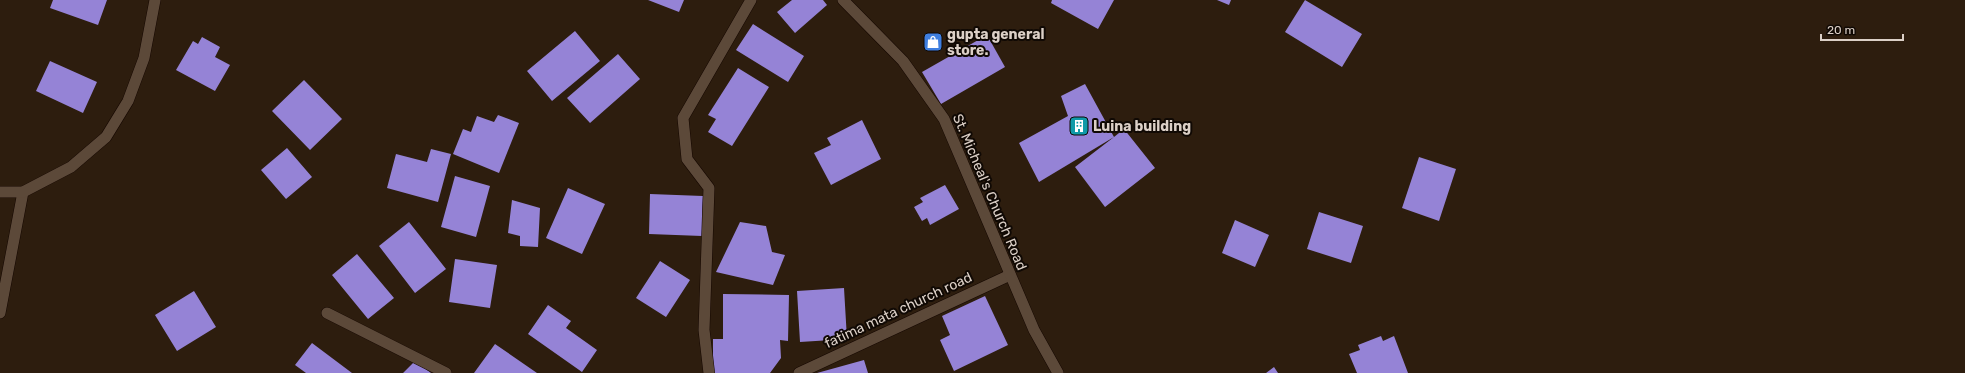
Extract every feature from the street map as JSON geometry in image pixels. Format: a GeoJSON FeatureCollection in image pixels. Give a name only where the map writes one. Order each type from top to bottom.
{"type":"FeatureCollection","features":[{"type":"Feature","properties":{"kind":"street"},"geometry":{"type":"LineString","coordinates":[[0,192],[23,192],[71,167],[106,137],[128,101],[144,58],[155,0]]}},
{"type":"Feature","properties":{"kind":"street"},"geometry":{"type":"LineString","coordinates":[[709,373],[704,330],[709,188],[687,159],[683,118],[751,0]]}},
{"type":"Feature","properties":{"kind":"street","name":"St. Micheal's Church Road"},"geometry":{"type":"LineString","coordinates":[[843,0],[903,61],[944,118],[1034,330],[1058,373]]}},
{"type":"Feature","properties":{"kind":"street"},"geometry":{"type":"LineString","coordinates":[[0,313],[23,192]]}},
{"type":"Feature","properties":{"kind":"street","name":"fatima mata church road"},"geometry":{"type":"LineString","coordinates":[[799,373],[1010,275]]}},
{"type":"Feature","properties":{"kind":"street"},"geometry":{"type":"LineString","coordinates":[[328,313],[446,373]]}},
{"type":"Feature","properties":{"kind":"building"},"geometry":{"type":"Polygon","coordinates":[[[53,0],[107,0],[98,25],[50,8],[53,0]]]}},
{"type":"Feature","properties":{"kind":"building"},"geometry":{"type":"Polygon","coordinates":[[[648,0],[684,0],[679,12],[648,0]]]}},
{"type":"Feature","properties":{"kind":"building"},"geometry":{"type":"Polygon","coordinates":[[[792,0],[823,0],[827,5],[795,33],[777,12],[792,0]]]}},
{"type":"Feature","properties":{"kind":"building"},"geometry":{"type":"Polygon","coordinates":[[[1052,0],[1114,0],[1098,29],[1051,3],[1052,0]]]}},
{"type":"Feature","properties":{"kind":"building"},"geometry":{"type":"Polygon","coordinates":[[[1217,0],[1231,0],[1229,5],[1217,0]]]}},
{"type":"Feature","properties":{"kind":"building"},"geometry":{"type":"Polygon","coordinates":[[[1305,0],[1362,34],[1342,67],[1285,32],[1305,0]]]}},
{"type":"Feature","properties":{"kind":"building"},"geometry":{"type":"Polygon","coordinates":[[[753,24],[804,56],[788,82],[736,50],[753,24]]]}},
{"type":"Feature","properties":{"kind":"building"},"geometry":{"type":"Polygon","coordinates":[[[575,31],[600,61],[552,101],[527,71],[575,31]]]}},
{"type":"Feature","properties":{"kind":"building"},"geometry":{"type":"Polygon","coordinates":[[[987,35],[1005,67],[941,104],[922,72],[987,35]]]}},
{"type":"Feature","properties":{"kind":"building"},"geometry":{"type":"Polygon","coordinates":[[[202,37],[220,47],[215,57],[230,65],[215,91],[176,70],[193,41],[198,44],[202,37]]]}},
{"type":"Feature","properties":{"kind":"building"},"geometry":{"type":"Polygon","coordinates":[[[618,54],[640,79],[590,123],[567,98],[618,54]]]}},
{"type":"Feature","properties":{"kind":"building"},"geometry":{"type":"Polygon","coordinates":[[[50,61],[97,82],[83,113],[36,91],[50,61]]]}},
{"type":"Feature","properties":{"kind":"building"},"geometry":{"type":"Polygon","coordinates":[[[738,68],[769,87],[732,146],[708,132],[716,119],[708,115],[738,68]]]}},
{"type":"Feature","properties":{"kind":"building"},"geometry":{"type":"Polygon","coordinates":[[[304,80],[342,119],[310,150],[272,111],[304,80]]]}},
{"type":"Feature","properties":{"kind":"building","name":"Luina building"},"geometry":{"type":"Polygon","coordinates":[[[1085,84],[1114,137],[1039,182],[1019,143],[1068,116],[1061,96],[1085,84]]]}},
{"type":"Feature","properties":{"kind":"building"},"geometry":{"type":"Polygon","coordinates":[[[498,115],[519,123],[499,173],[453,154],[463,129],[471,132],[477,116],[494,122],[498,115]]]}},
{"type":"Feature","properties":{"kind":"building"},"geometry":{"type":"Polygon","coordinates":[[[862,120],[881,159],[831,185],[814,153],[831,145],[827,138],[862,120]]]}},
{"type":"Feature","properties":{"kind":"building"},"geometry":{"type":"Polygon","coordinates":[[[1124,129],[1155,168],[1105,207],[1075,167],[1124,129]]]}},
{"type":"Feature","properties":{"kind":"building"},"geometry":{"type":"Polygon","coordinates":[[[287,148],[312,177],[286,199],[261,170],[287,148]]]}},
{"type":"Feature","properties":{"kind":"building"},"geometry":{"type":"Polygon","coordinates":[[[431,149],[451,154],[438,202],[387,188],[396,154],[427,162],[431,149]]]}},
{"type":"Feature","properties":{"kind":"building"},"geometry":{"type":"Polygon","coordinates":[[[1419,157],[1456,169],[1439,221],[1402,208],[1419,157]]]}},
{"type":"Feature","properties":{"kind":"building"},"geometry":{"type":"Polygon","coordinates":[[[455,176],[490,186],[476,237],[441,227],[455,176]]]}},
{"type":"Feature","properties":{"kind":"building"},"geometry":{"type":"Polygon","coordinates":[[[945,185],[959,209],[930,225],[927,218],[922,221],[914,207],[923,202],[920,198],[945,185]]]}},
{"type":"Feature","properties":{"kind":"building"},"geometry":{"type":"Polygon","coordinates":[[[568,188],[605,204],[582,254],[546,238],[568,188]]]}},
{"type":"Feature","properties":{"kind":"building"},"geometry":{"type":"Polygon","coordinates":[[[650,194],[703,196],[702,236],[649,234],[650,194]]]}},
{"type":"Feature","properties":{"kind":"building"},"geometry":{"type":"Polygon","coordinates":[[[512,200],[540,208],[538,247],[520,246],[520,236],[508,233],[512,200]]]}},
{"type":"Feature","properties":{"kind":"building"},"geometry":{"type":"Polygon","coordinates":[[[1319,212],[1363,226],[1351,263],[1307,249],[1319,212]]]}},
{"type":"Feature","properties":{"kind":"building"},"geometry":{"type":"Polygon","coordinates":[[[1235,220],[1269,235],[1255,267],[1222,253],[1235,220]]]}},
{"type":"Feature","properties":{"kind":"building"},"geometry":{"type":"Polygon","coordinates":[[[409,222],[446,269],[415,293],[379,246],[409,222]]]}},
{"type":"Feature","properties":{"kind":"building"},"geometry":{"type":"Polygon","coordinates":[[[740,222],[766,226],[772,252],[785,255],[773,285],[716,272],[740,222]]]}},
{"type":"Feature","properties":{"kind":"building"},"geometry":{"type":"Polygon","coordinates":[[[357,254],[394,298],[368,319],[332,275],[357,254]]]}},
{"type":"Feature","properties":{"kind":"building"},"geometry":{"type":"Polygon","coordinates":[[[455,259],[497,265],[490,308],[449,302],[455,259]]]}},
{"type":"Feature","properties":{"kind":"building"},"geometry":{"type":"Polygon","coordinates":[[[660,261],[690,280],[666,317],[636,298],[660,261]]]}},
{"type":"Feature","properties":{"kind":"building"},"geometry":{"type":"Polygon","coordinates":[[[844,288],[847,339],[800,342],[797,291],[844,288]]]}},
{"type":"Feature","properties":{"kind":"building"},"geometry":{"type":"Polygon","coordinates":[[[194,291],[216,327],[177,351],[155,315],[194,291]]]}},
{"type":"Feature","properties":{"kind":"building"},"geometry":{"type":"Polygon","coordinates":[[[723,294],[789,295],[788,341],[780,340],[781,358],[770,373],[713,373],[713,339],[723,339],[723,294]]]}},
{"type":"Feature","properties":{"kind":"building"},"geometry":{"type":"Polygon","coordinates":[[[985,296],[1008,345],[954,371],[940,340],[950,335],[942,316],[985,296]]]}},
{"type":"Feature","properties":{"kind":"building"},"geometry":{"type":"Polygon","coordinates":[[[548,305],[571,321],[566,328],[597,350],[582,372],[528,334],[548,305]]]}},
{"type":"Feature","properties":{"kind":"building"},"geometry":{"type":"Polygon","coordinates":[[[1381,336],[1383,341],[1394,336],[1408,373],[1357,373],[1349,354],[1360,350],[1358,345],[1381,336]]]}},
{"type":"Feature","properties":{"kind":"building"},"geometry":{"type":"Polygon","coordinates":[[[312,343],[352,373],[306,373],[295,365],[312,343]]]}},
{"type":"Feature","properties":{"kind":"building"},"geometry":{"type":"Polygon","coordinates":[[[495,344],[537,373],[474,373],[495,344]]]}},
{"type":"Feature","properties":{"kind":"building"},"geometry":{"type":"Polygon","coordinates":[[[864,360],[868,373],[817,373],[864,360]]]}},
{"type":"Feature","properties":{"kind":"building"},"geometry":{"type":"Polygon","coordinates":[[[415,361],[431,373],[403,373],[415,361]]]}},
{"type":"Feature","properties":{"kind":"building"},"geometry":{"type":"Polygon","coordinates":[[[1274,367],[1278,373],[1266,373],[1274,367]]]}},
{"type":"Feature","properties":{"kind":"place","name":"gupta general store."},"geometry":{"type":"Point","coordinates":[933,42]}},
{"type":"Feature","properties":{"kind":"place","name":"Luina building"},"geometry":{"type":"Point","coordinates":[1079,126]}}]}
